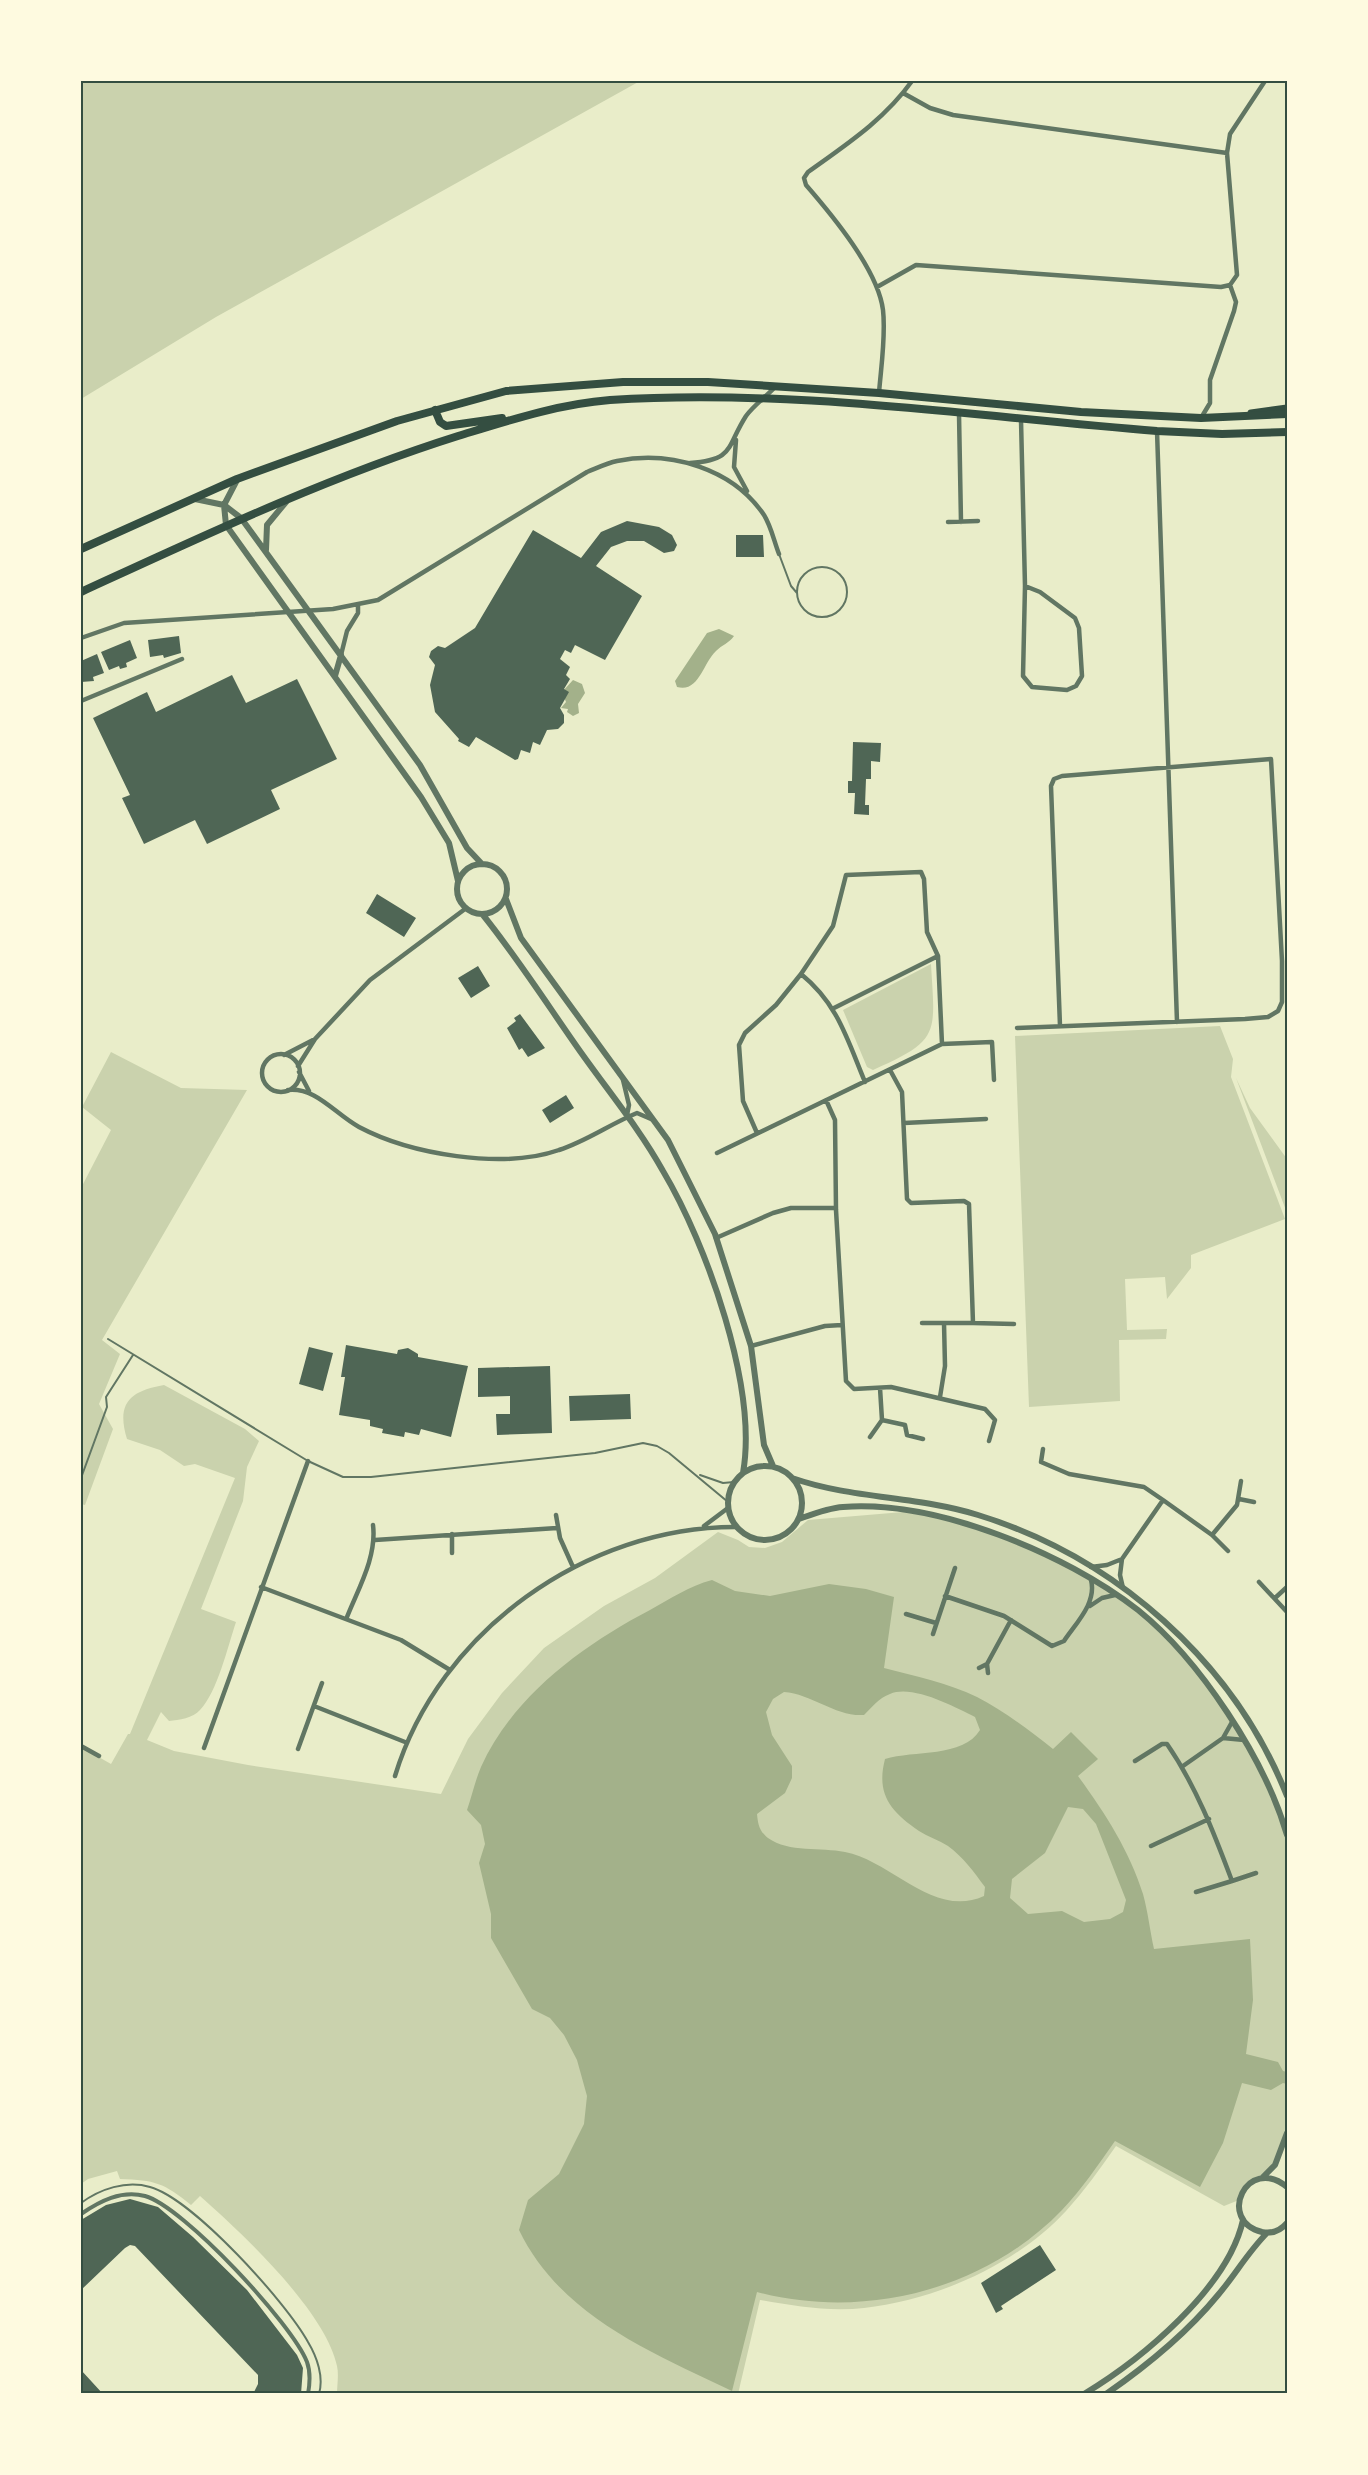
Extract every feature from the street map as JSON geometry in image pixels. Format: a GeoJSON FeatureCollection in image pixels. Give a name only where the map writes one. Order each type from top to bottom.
{"type":"FeatureCollection","features":[{"type":"Feature","properties":{"kind":"highway"},"geometry":{"type":"LineString","coordinates":[[81,549],[237,479],[435,410],[506,391],[623,382],[777,386],[1081,412],[1201,418],[1286,411]]}},
{"type":"Feature","properties":{"kind":"highway"},"geometry":{"type":"LineString","coordinates":[[435,410],[440,422],[446,426],[609,400],[764,399],[1157,431],[1222,434],[1287,432]]}},
{"type":"Feature","properties":{"kind":"highway"},"geometry":{"type":"LineString","coordinates":[[81,591],[288,499],[399,455],[524,415]]}},
{"type":"Feature","properties":{"kind":"street"},"geometry":{"type":"LineString","coordinates":[[879,393],[883,310],[877,286],[842,228],[806,185],[804,178],[808,172],[870,128],[912,81]]}},
{"type":"Feature","properties":{"kind":"street"},"geometry":{"type":"LineString","coordinates":[[877,286],[916,265],[1230,285],[1237,275],[1227,153],[1230,134],[1265,81]]}},
{"type":"Feature","properties":{"kind":"street"},"geometry":{"type":"LineString","coordinates":[[903,93],[930,108],[953,115],[1227,153]]}},
{"type":"Feature","properties":{"kind":"street"},"geometry":{"type":"LineString","coordinates":[[1201,418],[1209,403],[1210,380],[1236,302],[1230,285]]}},
{"type":"Feature","properties":{"kind":"street"},"geometry":{"type":"LineString","coordinates":[[777,386],[744,419],[736,440],[734,466],[737,476],[766,518],[778,554]]}},
{"type":"Feature","properties":{"kind":"street"},"geometry":{"type":"LineString","coordinates":[[959,414],[961,522]]}},
{"type":"Feature","properties":{"kind":"street"},"geometry":{"type":"LineString","coordinates":[[1021,420],[1025,586],[1023,676],[1032,687],[1067,690],[1076,686],[1082,676],[1079,628],[1075,618],[1040,592],[1025,586]]}},
{"type":"Feature","properties":{"kind":"street"},"geometry":{"type":"LineString","coordinates":[[1157,431],[1177,1022]]}},
{"type":"Feature","properties":{"kind":"street"},"geometry":{"type":"LineString","coordinates":[[687,463],[711,461],[726,453],[736,440]]}},
{"type":"Feature","properties":{"kind":"street"},"geometry":{"type":"LineString","coordinates":[[81,638],[124,623],[308,611],[358,605],[378,600],[587,472],[616,461],[665,458],[687,463],[733,482],[752,498]]}},
{"type":"Feature","properties":{"kind":"street"},"geometry":{"type":"LineString","coordinates":[[237,479],[224,505],[226,525],[410,781],[444,834],[455,860],[459,899],[465,909],[483,915],[492,913],[506,899]]}},
{"type":"Feature","properties":{"kind":"street"},"geometry":{"type":"LineString","coordinates":[[191,499],[224,505],[241,518],[420,765],[467,848],[482,864]]}},
{"type":"Feature","properties":{"kind":"street"},"geometry":{"type":"LineString","coordinates":[[266,553],[267,525],[288,499]]}},
{"type":"Feature","properties":{"kind":"street"},"geometry":{"type":"LineString","coordinates":[[948,522],[978,521]]}},
{"type":"Feature","properties":{"kind":"street"},"geometry":{"type":"LineString","coordinates":[[335,676],[347,631],[358,613],[358,605]]}},
{"type":"Feature","properties":{"kind":"street"},"geometry":{"type":"LineString","coordinates":[[81,701],[182,659]]}},
{"type":"Feature","properties":{"kind":"street"},"geometry":{"type":"LineString","coordinates":[[1017,1028],[1268,1017],[1278,1011],[1282,1002],[1272,759],[1168,766],[1062,776],[1054,779],[1051,786],[1060,1026]]}},
{"type":"Feature","properties":{"kind":"street"},"geometry":{"type":"LineString","coordinates":[[458,881],[466,870],[482,864],[490,865],[504,876],[508,884],[506,899],[521,938],[668,1140],[716,1238],[750,1346],[764,1445],[773,1466],[792,1478],[845,1492],[903,1499],[977,1514],[1059,1548],[1091,1567],[1123,1588],[1179,1634],[1211,1670],[1258,1736],[1287,1796]]}},
{"type":"Feature","properties":{"kind":"street"},"geometry":{"type":"LineString","coordinates":[[757,1133],[743,1101],[739,1045],[746,1033],[776,1005],[801,974],[833,926],[846,875],[921,872],[924,879],[927,932],[938,956],[942,1044]]}},
{"type":"Feature","properties":{"kind":"street"},"geometry":{"type":"LineString","coordinates":[[298,1066],[315,1039],[370,980],[465,909]]}},
{"type":"Feature","properties":{"kind":"street"},"geometry":{"type":"LineString","coordinates":[[483,915],[663,1170],[692,1229],[719,1295],[738,1374],[748,1447],[743,1473]]}},
{"type":"Feature","properties":{"kind":"street"},"geometry":{"type":"LineString","coordinates":[[834,1008],[938,956]]}},
{"type":"Feature","properties":{"kind":"street"},"geometry":{"type":"LineString","coordinates":[[801,974],[820,989],[834,1008],[866,1082]]}},
{"type":"Feature","properties":{"kind":"street"},"geometry":{"type":"LineString","coordinates":[[309,1091],[270,1089],[262,1075],[268,1059],[284,1055],[315,1039]]}},
{"type":"Feature","properties":{"kind":"street"},"geometry":{"type":"LineString","coordinates":[[717,1154],[942,1044],[992,1042],[994,1080]]}},
{"type":"Feature","properties":{"kind":"street"},"geometry":{"type":"LineString","coordinates":[[284,1055],[290,1057],[298,1066],[309,1091],[361,1128],[401,1145],[440,1154],[485,1158],[555,1152],[605,1131],[637,1113],[656,1122]]}},
{"type":"Feature","properties":{"kind":"street"},"geometry":{"type":"LineString","coordinates":[[890,1070],[902,1092],[907,1199],[911,1203],[964,1201],[969,1204],[973,1323]]}},
{"type":"Feature","properties":{"kind":"street"},"geometry":{"type":"LineString","coordinates":[[288,1090],[296,1084],[299,1072]]}},
{"type":"Feature","properties":{"kind":"street"},"geometry":{"type":"LineString","coordinates":[[622,1074],[629,1105],[627,1118]]}},
{"type":"Feature","properties":{"kind":"street"},"geometry":{"type":"LineString","coordinates":[[826,1100],[835,1120],[836,1208],[846,1381],[854,1389],[891,1387],[940,1397],[991,1413],[995,1420],[989,1441]]}},
{"type":"Feature","properties":{"kind":"street"},"geometry":{"type":"LineString","coordinates":[[904,1124],[986,1119]]}},
{"type":"Feature","properties":{"kind":"street"},"geometry":{"type":"LineString","coordinates":[[716,1238],[773,1213],[791,1208],[836,1208]]}},
{"type":"Feature","properties":{"kind":"street"},"geometry":{"type":"LineString","coordinates":[[922,1323],[1014,1324]]}},
{"type":"Feature","properties":{"kind":"street"},"geometry":{"type":"LineString","coordinates":[[940,1397],[945,1366],[944,1323]]}},
{"type":"Feature","properties":{"kind":"street"},"geometry":{"type":"LineString","coordinates":[[750,1346],[825,1326],[842,1325]]}},
{"type":"Feature","properties":{"kind":"street"},"geometry":{"type":"LineString","coordinates":[[870,1437],[882,1420],[880,1388]]}},
{"type":"Feature","properties":{"kind":"street"},"geometry":{"type":"LineString","coordinates":[[882,1420],[905,1425],[907,1435],[923,1439]]}},
{"type":"Feature","properties":{"kind":"street"},"geometry":{"type":"LineString","coordinates":[[1043,1449],[1041,1462],[1069,1474],[1144,1487],[1212,1535],[1228,1551]]}},
{"type":"Feature","properties":{"kind":"street"},"geometry":{"type":"LineString","coordinates":[[204,1748],[308,1461]]}},
{"type":"Feature","properties":{"kind":"street"},"geometry":{"type":"LineString","coordinates":[[704,1526],[728,1505],[734,1482],[743,1473],[755,1467],[773,1466]]}},
{"type":"Feature","properties":{"kind":"street"},"geometry":{"type":"LineString","coordinates":[[728,1505],[737,1527],[750,1537],[764,1540],[777,1538],[791,1530],[799,1519],[803,1505],[801,1492],[792,1478]]}},
{"type":"Feature","properties":{"kind":"street"},"geometry":{"type":"LineString","coordinates":[[1212,1535],[1230,1517],[1239,1499],[1241,1481]]}},
{"type":"Feature","properties":{"kind":"street"},"geometry":{"type":"LineString","coordinates":[[1239,1499],[1254,1502]]}},
{"type":"Feature","properties":{"kind":"street"},"geometry":{"type":"LineString","coordinates":[[1123,1588],[1120,1575],[1122,1558],[1163,1500]]}},
{"type":"Feature","properties":{"kind":"street"},"geometry":{"type":"LineString","coordinates":[[799,1519],[842,1507],[915,1511],[985,1528],[1068,1566],[1138,1610],[1199,1675],[1244,1740],[1267,1781],[1287,1835]]}},
{"type":"Feature","properties":{"kind":"street"},"geometry":{"type":"LineString","coordinates":[[556,1515],[557,1528],[573,1567]]}},
{"type":"Feature","properties":{"kind":"street"},"geometry":{"type":"LineString","coordinates":[[347,1617],[375,1540],[373,1526]]}},
{"type":"Feature","properties":{"kind":"street"},"geometry":{"type":"LineString","coordinates":[[395,1776],[405,1742],[426,1704],[450,1670],[470,1646],[504,1613],[531,1592],[573,1567],[656,1536],[704,1526],[737,1527]]}},
{"type":"Feature","properties":{"kind":"street"},"geometry":{"type":"LineString","coordinates":[[375,1540],[557,1528]]}},
{"type":"Feature","properties":{"kind":"street"},"geometry":{"type":"LineString","coordinates":[[452,1534],[452,1553]]}},
{"type":"Feature","properties":{"kind":"street"},"geometry":{"type":"LineString","coordinates":[[1091,1567],[1107,1565],[1122,1558]]}},
{"type":"Feature","properties":{"kind":"street"},"geometry":{"type":"LineString","coordinates":[[933,1634],[955,1568]]}},
{"type":"Feature","properties":{"kind":"street"},"geometry":{"type":"LineString","coordinates":[[945,1596],[1011,1620],[1052,1646],[1064,1641],[1086,1610],[1093,1592],[1091,1580]]}},
{"type":"Feature","properties":{"kind":"street"},"geometry":{"type":"LineString","coordinates":[[1259,1582],[1287,1612]]}},
{"type":"Feature","properties":{"kind":"street"},"geometry":{"type":"LineString","coordinates":[[261,1587],[347,1617],[420,1649],[450,1670]]}},
{"type":"Feature","properties":{"kind":"street"},"geometry":{"type":"LineString","coordinates":[[1275,1598],[1287,1587]]}},
{"type":"Feature","properties":{"kind":"street"},"geometry":{"type":"LineString","coordinates":[[1086,1610],[1100,1599],[1115,1596]]}},
{"type":"Feature","properties":{"kind":"street"},"geometry":{"type":"LineString","coordinates":[[906,1614],[936,1623]]}},
{"type":"Feature","properties":{"kind":"street"},"geometry":{"type":"LineString","coordinates":[[979,1668],[987,1664],[1011,1620]]}},
{"type":"Feature","properties":{"kind":"street"},"geometry":{"type":"LineString","coordinates":[[987,1664],[988,1672]]}},
{"type":"Feature","properties":{"kind":"street"},"geometry":{"type":"LineString","coordinates":[[298,1749],[322,1683]]}},
{"type":"Feature","properties":{"kind":"street"},"geometry":{"type":"LineString","coordinates":[[314,1706],[405,1742]]}},
{"type":"Feature","properties":{"kind":"street"},"geometry":{"type":"LineString","coordinates":[[1182,1766],[1223,1738],[1232,1722]]}},
{"type":"Feature","properties":{"kind":"street"},"geometry":{"type":"LineString","coordinates":[[1223,1738],[1244,1740]]}},
{"type":"Feature","properties":{"kind":"street"},"geometry":{"type":"LineString","coordinates":[[1135,1761],[1164,1743],[1182,1766],[1209,1819],[1232,1881]]}},
{"type":"Feature","properties":{"kind":"street"},"geometry":{"type":"LineString","coordinates":[[81,1746],[99,1756]]}},
{"type":"Feature","properties":{"kind":"street"},"geometry":{"type":"LineString","coordinates":[[1280,1780],[1287,1782]]}},
{"type":"Feature","properties":{"kind":"street"},"geometry":{"type":"LineString","coordinates":[[1151,1846],[1209,1819]]}},
{"type":"Feature","properties":{"kind":"street"},"geometry":{"type":"LineString","coordinates":[[1196,1892],[1256,1873]]}},
{"type":"Feature","properties":{"kind":"street"},"geometry":{"type":"LineString","coordinates":[[1084,2394],[1137,2357],[1196,2300],[1235,2247],[1243,2220],[1239,2200],[1244,2189],[1262,2178],[1275,2165],[1287,2133]]}},
{"type":"Feature","properties":{"kind":"street"},"geometry":{"type":"LineString","coordinates":[[1262,2178],[1272,2178],[1287,2187]]}},
{"type":"Feature","properties":{"kind":"street"},"geometry":{"type":"LineString","coordinates":[[81,2214],[109,2198],[126,2195],[142,2196],[168,2207],[249,2285],[299,2348],[307,2363],[310,2378],[308,2394]]}},
{"type":"Feature","properties":{"kind":"street"},"geometry":{"type":"LineString","coordinates":[[1243,2220],[1253,2230],[1267,2233]]}},
{"type":"Feature","properties":{"kind":"street"},"geometry":{"type":"LineString","coordinates":[[1106,2394],[1170,2346],[1219,2295],[1246,2256],[1267,2233],[1286,2225]]}},
{"type":"Feature","properties":{"kind":"lane"},"geometry":{"type":"LineString","coordinates":[[778,554],[791,586],[809,614],[825,618],[840,611],[845,604],[848,588],[840,574],[824,567],[808,571],[798,585],[797,593]]}},
{"type":"Feature","properties":{"kind":"lane"},"geometry":{"type":"LineString","coordinates":[[108,1339],[308,1461],[343,1477],[371,1477],[595,1453],[643,1443],[657,1446],[669,1453],[697,1474],[728,1505]]}},
{"type":"Feature","properties":{"kind":"lane"},"geometry":{"type":"LineString","coordinates":[[81,1478],[107,1407],[106,1397],[133,1355]]}},
{"type":"Feature","properties":{"kind":"lane"},"geometry":{"type":"LineString","coordinates":[[697,1474],[723,1483],[734,1482]]}},
{"type":"Feature","properties":{"kind":"lane"},"geometry":{"type":"LineString","coordinates":[[81,2203],[110,2187],[130,2184],[150,2186],[186,2208],[251,2270],[308,2341],[319,2364],[319,2394]]}},
{"type":"Feature","properties":{"kind":"shaded area"},"geometry":{"type":"Polygon","coordinates":[[[81,81],[640,81],[216,317],[81,399],[81,81]]]}},
{"type":"Feature","properties":{"kind":"shaded area"},"geometry":{"type":"Polygon","coordinates":[[[719,629],[734,636],[711,656],[700,676],[691,686],[677,687],[675,681],[707,633],[719,629]]]}},
{"type":"Feature","properties":{"kind":"shaded area"},"geometry":{"type":"Polygon","coordinates":[[[573,680],[582,684],[585,693],[578,704],[579,713],[573,716],[567,712],[568,709],[561,708],[566,702],[562,692],[573,680]]]}},
{"type":"Feature","properties":{"kind":"shaded area"},"geometry":{"type":"Polygon","coordinates":[[[931,964],[933,1006],[929,1032],[911,1051],[873,1070],[867,1067],[843,1010],[931,964]]]}},
{"type":"Feature","properties":{"kind":"shaded area"},"geometry":{"type":"Polygon","coordinates":[[[1220,1026],[1233,1059],[1231,1077],[1285,1219],[1191,1255],[1191,1268],[1167,1299],[1165,1277],[1125,1279],[1127,1330],[1167,1329],[1166,1339],[1119,1340],[1120,1401],[1029,1407],[1015,1036],[1220,1026]]]}},
{"type":"Feature","properties":{"kind":"shaded area"},"geometry":{"type":"Polygon","coordinates":[[[111,1052],[181,1088],[247,1090],[102,1340],[120,1354],[99,1404],[113,1429],[85,1505],[81,1504],[81,1188],[111,1130],[82,1107],[111,1052]]]}},
{"type":"Feature","properties":{"kind":"shaded area"},"geometry":{"type":"Polygon","coordinates":[[[1236,1078],[1250,1108],[1287,1159],[1287,1213],[1236,1078]]]}},
{"type":"Feature","properties":{"kind":"shaded area"},"geometry":{"type":"Polygon","coordinates":[[[164,1385],[245,1429],[259,1441],[247,1467],[243,1501],[201,1609],[236,1622],[217,1681],[206,1702],[194,1715],[169,1721],[161,1712],[147,1740],[174,1751],[248,1765],[441,1794],[468,1739],[502,1693],[544,1648],[604,1606],[655,1578],[718,1532],[749,1547],[765,1548],[782,1542],[808,1520],[915,1511],[985,1528],[1062,1563],[1138,1610],[1195,1670],[1252,1751],[1287,1835],[1287,2133],[1275,2165],[1254,2181],[1239,2200],[1224,2206],[1116,2146],[1079,2196],[1046,2230],[1023,2248],[973,2277],[919,2297],[864,2308],[825,2309],[760,2300],[738,2394],[337,2394],[337,2366],[330,2345],[317,2322],[300,2298],[259,2252],[200,2196],[191,2205],[158,2184],[142,2180],[120,2179],[117,2171],[88,2179],[81,2184],[81,1747],[111,1764],[130,1734],[235,1478],[195,1464],[184,1466],[160,1450],[127,1439],[123,1416],[129,1401],[142,1391],[164,1385]]]}},
{"type":"Feature","properties":{"kind":"shaded area"},"geometry":{"type":"Polygon","coordinates":[[[712,1580],[735,1591],[770,1596],[829,1584],[866,1589],[894,1597],[884,1668],[943,1684],[977,1697],[1026,1728],[1053,1749],[1071,1732],[1098,1759],[1078,1776],[1107,1818],[1131,1862],[1143,1894],[1154,1949],[1250,1939],[1253,2000],[1246,2054],[1278,2062],[1283,2071],[1287,2072],[1287,2084],[1283,2083],[1271,2090],[1242,2083],[1223,2143],[1200,2187],[1115,2141],[1069,2202],[1031,2238],[996,2261],[959,2279],[920,2292],[880,2300],[838,2302],[797,2300],[757,2292],[732,2391],[639,2345],[610,2328],[583,2308],[558,2286],[537,2260],[519,2230],[528,2200],[559,2174],[584,2124],[587,2096],[577,2060],[564,2035],[550,2018],[532,2009],[491,1938],[491,1914],[479,1863],[485,1844],[481,1825],[467,1810],[481,1767],[495,1741],[511,1717],[552,1675],[600,1639],[625,1624],[680,1593],[712,1580]],[[784,1692],[773,1699],[766,1712],[772,1735],[792,1766],[792,1778],[785,1793],[757,1814],[763,1833],[776,1843],[786,1846],[845,1852],[862,1857],[930,1895],[948,1900],[966,1901],[984,1896],[985,1887],[959,1855],[945,1844],[919,1831],[893,1809],[884,1792],[882,1782],[885,1759],[937,1752],[962,1745],[980,1730],[975,1717],[933,1698],[910,1692],[890,1694],[864,1715],[854,1715],[784,1692]],[[1068,1807],[1045,1853],[1012,1879],[1010,1898],[1028,1914],[1062,1911],[1084,1922],[1110,1919],[1123,1912],[1126,1900],[1096,1824],[1083,1809],[1068,1807]]]}},
{"type":"Feature","properties":{"kind":"building"},"geometry":{"type":"Polygon","coordinates":[[[627,521],[659,527],[672,535],[677,545],[674,551],[664,553],[644,541],[627,541],[611,547],[596,566],[642,596],[605,660],[575,645],[571,653],[565,650],[560,659],[570,667],[566,675],[570,679],[564,689],[569,692],[560,708],[564,715],[564,723],[558,729],[547,730],[540,745],[533,742],[530,753],[521,750],[518,759],[515,760],[476,737],[469,747],[458,741],[459,739],[435,712],[430,685],[435,665],[429,657],[431,651],[438,646],[445,648],[475,628],[533,530],[581,558],[601,532],[627,521]]]}},
{"type":"Feature","properties":{"kind":"building"},"geometry":{"type":"Polygon","coordinates":[[[736,535],[763,535],[764,557],[736,557],[736,535]]]}},
{"type":"Feature","properties":{"kind":"building"},"geometry":{"type":"Polygon","coordinates":[[[179,636],[181,653],[164,658],[163,655],[150,657],[148,640],[179,636]]]}},
{"type":"Feature","properties":{"kind":"building"},"geometry":{"type":"Polygon","coordinates":[[[130,640],[137,658],[126,663],[127,667],[120,669],[119,666],[109,670],[101,652],[130,640]]]}},
{"type":"Feature","properties":{"kind":"building"},"geometry":{"type":"Polygon","coordinates":[[[97,654],[104,673],[93,677],[94,681],[81,682],[81,661],[97,654]]]}},
{"type":"Feature","properties":{"kind":"building"},"geometry":{"type":"Polygon","coordinates":[[[232,675],[246,703],[297,679],[337,759],[271,790],[280,809],[207,844],[195,820],[144,844],[122,798],[130,795],[93,718],[147,692],[156,712],[232,675]]]}},
{"type":"Feature","properties":{"kind":"building"},"geometry":{"type":"Polygon","coordinates":[[[853,742],[881,743],[880,762],[871,761],[871,779],[866,779],[865,805],[869,805],[869,815],[854,814],[855,793],[848,793],[848,781],[852,781],[853,742]]]}},
{"type":"Feature","properties":{"kind":"building"},"geometry":{"type":"Polygon","coordinates":[[[377,894],[416,918],[404,937],[366,913],[377,894]]]}},
{"type":"Feature","properties":{"kind":"building"},"geometry":{"type":"Polygon","coordinates":[[[478,966],[490,986],[471,998],[458,978],[478,966]]]}},
{"type":"Feature","properties":{"kind":"building"},"geometry":{"type":"Polygon","coordinates":[[[520,1014],[545,1048],[528,1057],[522,1048],[519,1050],[507,1028],[516,1021],[514,1018],[520,1014]]]}},
{"type":"Feature","properties":{"kind":"building"},"geometry":{"type":"Polygon","coordinates":[[[566,1095],[574,1108],[550,1123],[542,1110],[566,1095]]]}},
{"type":"Feature","properties":{"kind":"building"},"geometry":{"type":"Polygon","coordinates":[[[346,1345],[397,1354],[398,1350],[408,1348],[418,1354],[418,1357],[468,1366],[451,1437],[421,1429],[419,1435],[405,1432],[404,1437],[382,1433],[383,1429],[370,1426],[370,1420],[339,1415],[345,1377],[341,1377],[346,1345]]]}},
{"type":"Feature","properties":{"kind":"building"},"geometry":{"type":"Polygon","coordinates":[[[309,1347],[333,1353],[323,1391],[299,1384],[309,1347]]]}},
{"type":"Feature","properties":{"kind":"building"},"geometry":{"type":"Polygon","coordinates":[[[550,1366],[552,1433],[497,1435],[496,1414],[510,1414],[510,1396],[478,1397],[478,1368],[550,1366]]]}},
{"type":"Feature","properties":{"kind":"building"},"geometry":{"type":"Polygon","coordinates":[[[630,1394],[631,1419],[570,1421],[569,1396],[630,1394]]]}},
{"type":"Feature","properties":{"kind":"building"},"geometry":{"type":"Polygon","coordinates":[[[130,2199],[158,2207],[193,2237],[247,2290],[297,2355],[303,2368],[301,2394],[253,2394],[258,2384],[258,2375],[135,2246],[130,2245],[125,2248],[81,2290],[81,2220],[106,2205],[130,2199]]]}},
{"type":"Feature","properties":{"kind":"building"},"geometry":{"type":"Polygon","coordinates":[[[1040,2245],[1056,2270],[1001,2306],[1003,2309],[996,2313],[981,2283],[1040,2245]]]}},
{"type":"Feature","properties":{"kind":"building"},"geometry":{"type":"Polygon","coordinates":[[[81,2370],[103,2394],[81,2394],[81,2370]]]}}]}
